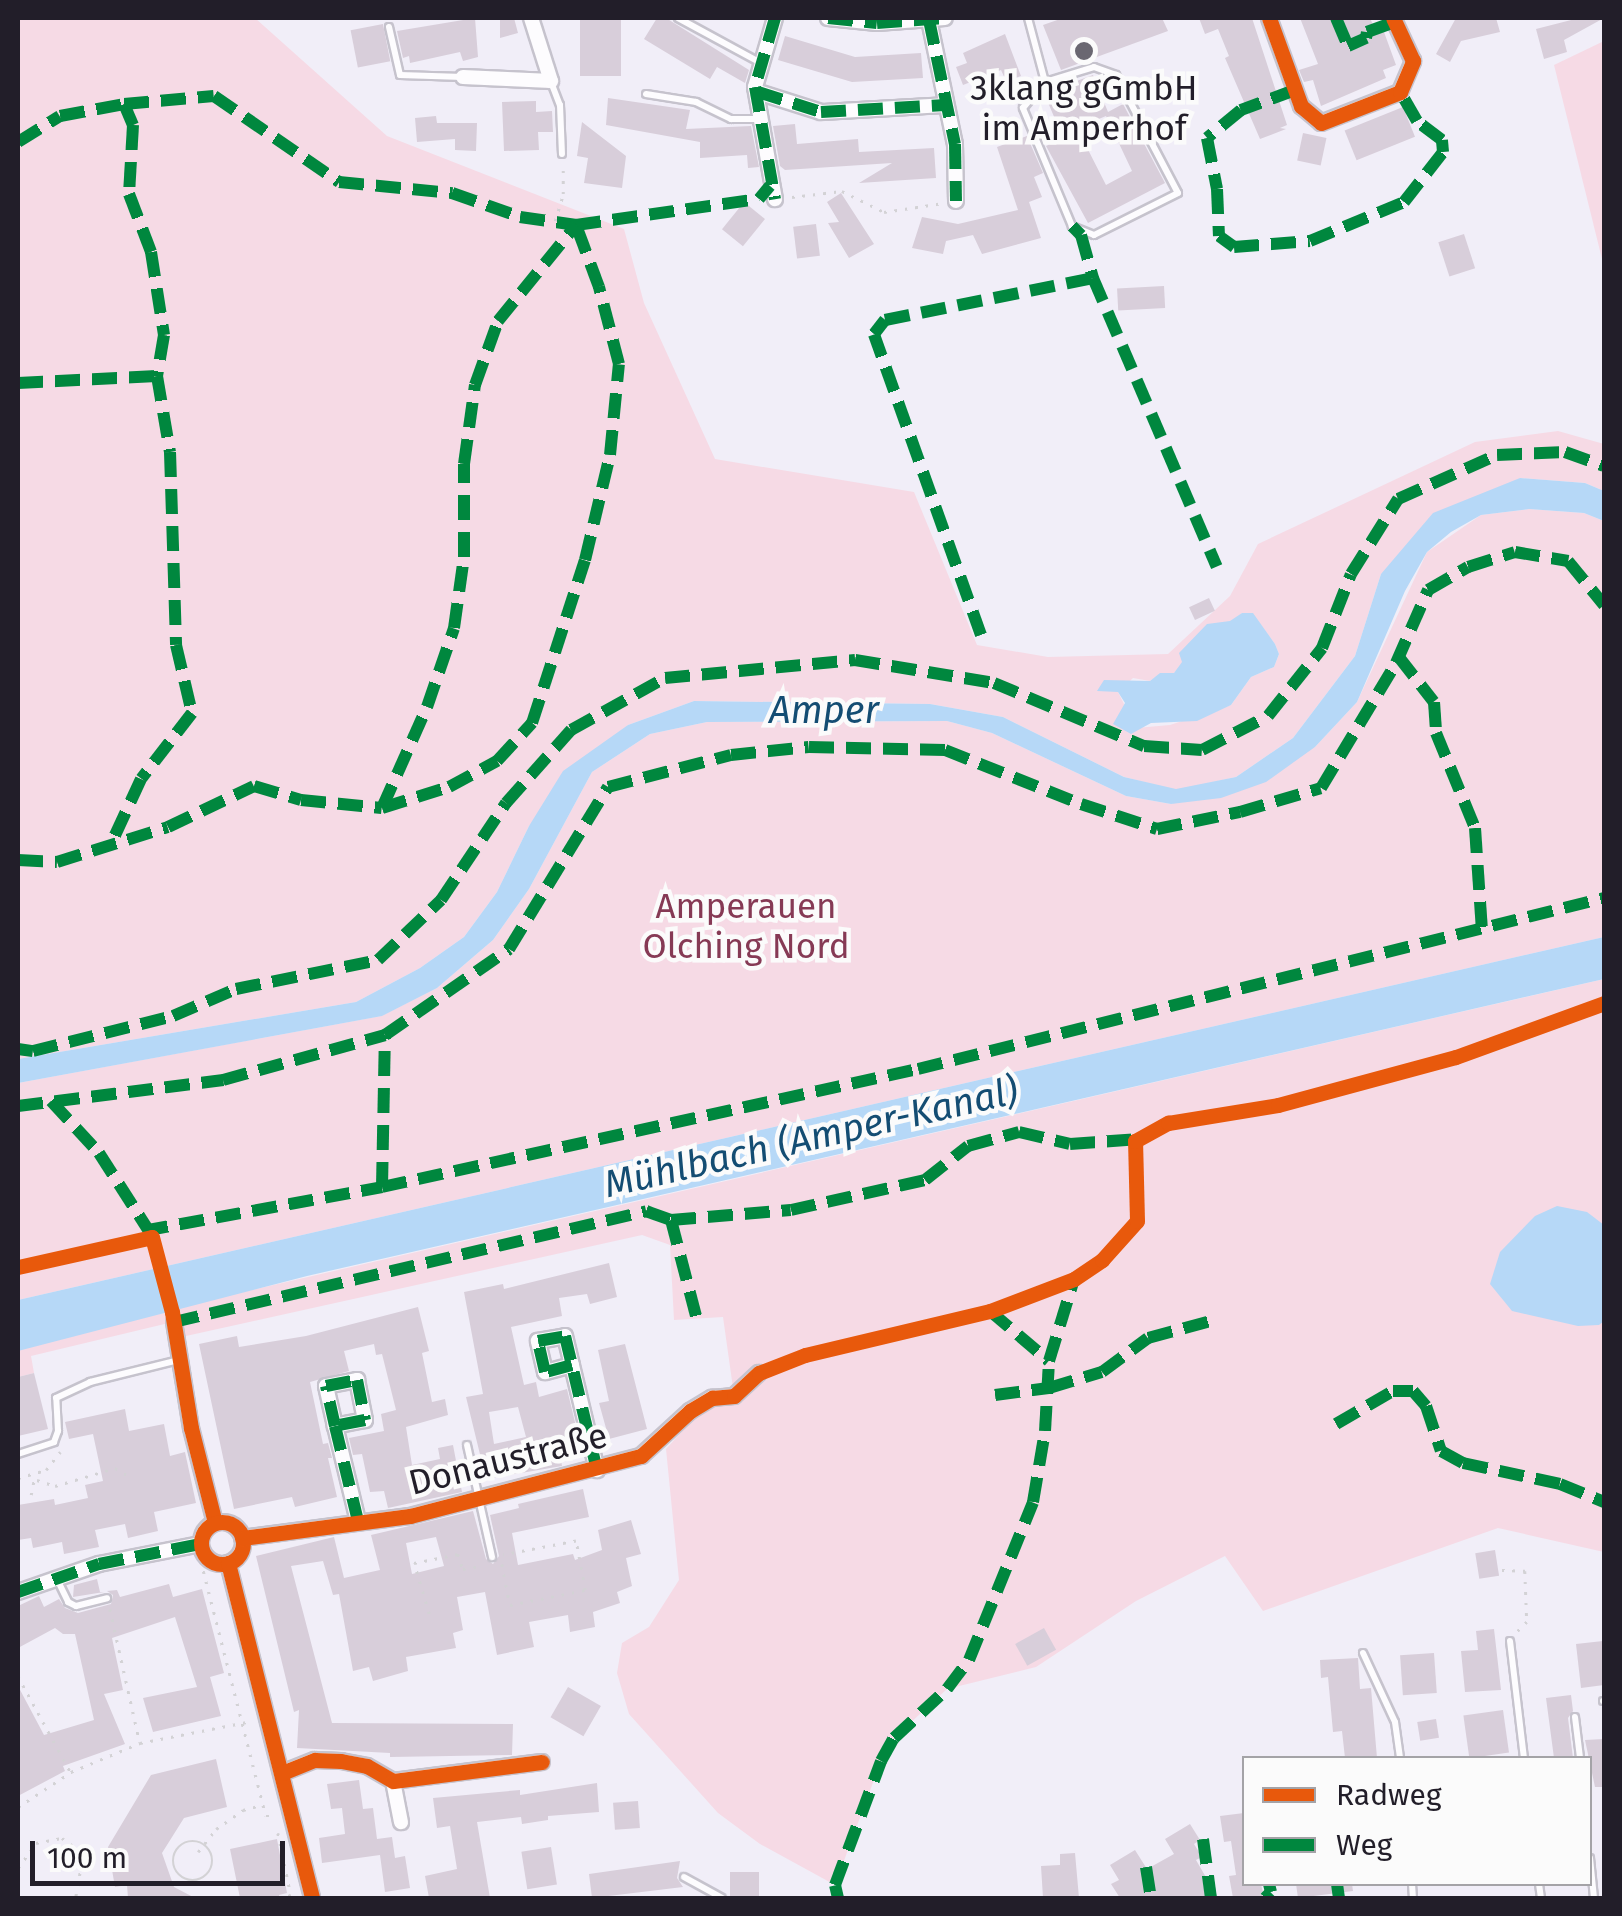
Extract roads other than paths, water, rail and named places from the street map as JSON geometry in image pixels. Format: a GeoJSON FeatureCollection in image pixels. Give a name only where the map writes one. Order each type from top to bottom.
{"type":"FeatureCollection","features":[{"type":"Feature","properties":{"kind":"street"},"geometry":{"type":"LineString","coordinates":[[464,77],[551,81],[531,18]]}},
{"type":"Feature","properties":{"kind":"street"},"geometry":{"type":"LineString","coordinates":[[775,18],[760,63],[758,92],[775,199]]}},
{"type":"Feature","properties":{"kind":"street"},"geometry":{"type":"LineString","coordinates":[[828,18],[946,18]]}},
{"type":"Feature","properties":{"kind":"street"},"geometry":{"type":"LineString","coordinates":[[1269,18],[1301,106],[1322,123],[1400,92],[1413,61],[1394,18]]}},
{"type":"Feature","properties":{"kind":"street"},"geometry":{"type":"LineString","coordinates":[[929,20],[955,144],[956,201]]}},
{"type":"Feature","properties":{"kind":"street"},"geometry":{"type":"LineString","coordinates":[[758,92],[821,112],[946,105]]}},
{"type":"Feature","properties":{"kind":"street"},"geometry":{"type":"LineString","coordinates":[[174,1322],[215,1523]]}},
{"type":"Feature","properties":{"kind":"street"},"geometry":{"type":"LineString","coordinates":[[572,1365],[597,1470]]}},
{"type":"Feature","properties":{"kind":"street","name":"Donaustraße"},"geometry":{"type":"LineString","coordinates":[[242,1538],[410,1516],[641,1456],[690,1411],[712,1398],[734,1396],[759,1373]]}},
{"type":"Feature","properties":{"kind":"street"},"geometry":{"type":"LineString","coordinates":[[335,1426],[358,1521]]}},
{"type":"Feature","properties":{"kind":"street"},"geometry":{"type":"LineString","coordinates":[[215,1523],[232,1525],[242,1538],[240,1554],[228,1563],[208,1559],[198,1544],[215,1523]]}},
{"type":"Feature","properties":{"kind":"street"},"geometry":{"type":"LineString","coordinates":[[18,1592],[56,1576],[198,1544]]}},
{"type":"Feature","properties":{"kind":"street"},"geometry":{"type":"LineString","coordinates":[[228,1563],[312,1898]]}},
{"type":"Feature","properties":{"kind":"street"},"geometry":{"type":"LineString","coordinates":[[282,1773],[315,1760],[341,1760],[367,1766],[393,1780],[542,1762]]}},
{"type":"Feature","properties":{"kind":"street"},"geometry":{"type":"LineString","coordinates":[[393,1780],[401,1822]]}},
{"type":"Feature","properties":{"kind":"lane"},"geometry":{"type":"LineString","coordinates":[[678,18],[760,63]]}},
{"type":"Feature","properties":{"kind":"lane"},"geometry":{"type":"LineString","coordinates":[[1028,18],[1045,82]]}},
{"type":"Feature","properties":{"kind":"lane"},"geometry":{"type":"LineString","coordinates":[[389,27],[400,75],[464,77]]}},
{"type":"Feature","properties":{"kind":"lane"},"geometry":{"type":"LineString","coordinates":[[1094,67],[1116,75],[1178,194],[1094,234],[1072,226],[1023,108],[1045,82],[1094,67]]}},
{"type":"Feature","properties":{"kind":"lane"},"geometry":{"type":"LineString","coordinates":[[551,81],[560,105],[562,154]]}},
{"type":"Feature","properties":{"kind":"lane"},"geometry":{"type":"LineString","coordinates":[[646,94],[696,102],[731,119],[764,118]]}},
{"type":"Feature","properties":{"kind":"lane"},"geometry":{"type":"LineString","coordinates":[[18,1454],[54,1442],[58,1431],[56,1398],[90,1382],[179,1360]]}},
{"type":"Feature","properties":{"kind":"lane"},"geometry":{"type":"LineString","coordinates":[[467,1445],[496,1556]]}},
{"type":"Feature","properties":{"kind":"lane"},"geometry":{"type":"LineString","coordinates":[[56,1576],[68,1602],[76,1606],[107,1598]]}},
{"type":"Feature","properties":{"kind":"lane"},"geometry":{"type":"LineString","coordinates":[[1510,1640],[1524,1756]]}},
{"type":"Feature","properties":{"kind":"lane"},"geometry":{"type":"LineString","coordinates":[[1364,1653],[1396,1722],[1400,1756]]}},
{"type":"Feature","properties":{"kind":"lane"},"geometry":{"type":"LineString","coordinates":[[1576,1717],[1580,1756]]}},
{"type":"Feature","properties":{"kind":"lane"},"geometry":{"type":"LineString","coordinates":[[684,1878],[722,1898]]}},
{"type":"Feature","properties":{"kind":"water","name":"Amper"},"geometry":{"type":"Polygon","coordinates":[[[1520,478],[1585,483],[1604,491],[1604,521],[1584,513],[1529,509],[1481,515],[1451,532],[1427,552],[1405,591],[1357,702],[1315,747],[1266,782],[1221,798],[1171,804],[1126,796],[992,733],[947,721],[707,722],[650,734],[592,772],[529,889],[493,940],[437,988],[382,1016],[18,1083],[18,1059],[356,1002],[420,968],[464,937],[497,892],[529,826],[563,771],[628,725],[694,701],[930,704],[1003,717],[1124,777],[1176,789],[1236,777],[1293,738],[1355,656],[1381,574],[1433,513],[1520,478]]]}},
{"type":"Feature","properties":{"kind":"water"},"geometry":{"type":"Polygon","coordinates":[[[1242,613],[1253,613],[1279,654],[1274,667],[1251,677],[1231,705],[1197,721],[1151,723],[1131,734],[1113,724],[1125,703],[1118,692],[1097,691],[1104,680],[1150,681],[1160,673],[1174,673],[1182,662],[1179,653],[1207,624],[1230,621],[1242,613]]]}},
{"type":"Feature","properties":{"kind":"water","name":"Mühlbach (Amper-Kanal)"},"geometry":{"type":"Polygon","coordinates":[[[1604,937],[1604,979],[307,1276],[18,1351],[18,1300],[1604,937]]]}},
{"type":"Feature","properties":{"kind":"water"},"geometry":{"type":"Polygon","coordinates":[[[1557,1206],[1587,1212],[1604,1225],[1604,1321],[1599,1325],[1578,1326],[1512,1311],[1490,1284],[1500,1252],[1535,1216],[1557,1206]]]}},
{"type":"Feature","properties":{"kind":"place","name":"3klang gGmbH im Amperhof"},"geometry":{"type":"Point","coordinates":[1084,51]}},
{"type":"Feature","properties":{"kind":"park label","name":"Amperauen Olching Nord"},"geometry":{"type":"Point","coordinates":[746,926]}}]}
